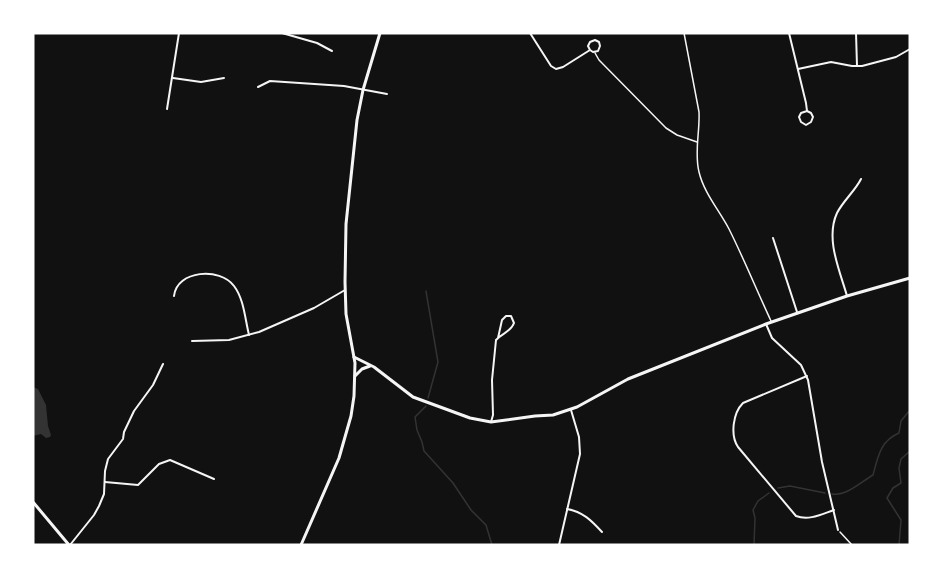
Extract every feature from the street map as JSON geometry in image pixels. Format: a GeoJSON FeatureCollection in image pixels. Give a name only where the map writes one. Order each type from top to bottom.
{"type":"FeatureCollection","features":[{"type":"Feature","properties":{"kind":"street"},"geometry":{"type":"LineString","coordinates":[[167,109],[180,33]]}},
{"type":"Feature","properties":{"kind":"street"},"geometry":{"type":"LineString","coordinates":[[282,33],[317,43],[332,51]]}},
{"type":"Feature","properties":{"kind":"street"},"geometry":{"type":"LineString","coordinates":[[301,545],[339,458],[351,416],[356,376],[346,314],[346,224],[357,120],[363,90],[380,33]]}},
{"type":"Feature","properties":{"kind":"street"},"geometry":{"type":"LineString","coordinates":[[530,33],[551,66],[556,69],[590,50]]}},
{"type":"Feature","properties":{"kind":"street"},"geometry":{"type":"LineString","coordinates":[[789,33],[807,111]]}},
{"type":"Feature","properties":{"kind":"street"},"geometry":{"type":"LineString","coordinates":[[856,33],[857,66]]}},
{"type":"Feature","properties":{"kind":"street"},"geometry":{"type":"LineString","coordinates":[[594,40],[600,44],[598,51],[590,50],[588,46],[590,42],[594,40]]}},
{"type":"Feature","properties":{"kind":"street"},"geometry":{"type":"LineString","coordinates":[[798,69],[831,62],[857,66],[896,57],[910,49]]}},
{"type":"Feature","properties":{"kind":"street"},"geometry":{"type":"LineString","coordinates":[[172,78],[201,82],[224,78]]}},
{"type":"Feature","properties":{"kind":"street"},"geometry":{"type":"LineString","coordinates":[[258,87],[270,81],[344,86],[387,94]]}},
{"type":"Feature","properties":{"kind":"street"},"geometry":{"type":"LineString","coordinates":[[807,111],[812,114],[813,118],[806,125],[799,118],[801,113],[807,111]]}},
{"type":"Feature","properties":{"kind":"street"},"geometry":{"type":"LineString","coordinates":[[847,296],[832,234],[838,211],[861,179]]}},
{"type":"Feature","properties":{"kind":"street"},"geometry":{"type":"LineString","coordinates":[[773,238],[797,313]]}},
{"type":"Feature","properties":{"kind":"street"},"geometry":{"type":"LineString","coordinates":[[174,297],[178,285],[194,276],[213,273],[225,278],[234,286],[240,297],[249,335]]}},
{"type":"Feature","properties":{"kind":"street"},"geometry":{"type":"LineString","coordinates":[[354,357],[420,400],[470,418],[491,422],[553,415],[572,410],[628,379],[771,322],[847,296],[910,278]]}},
{"type":"Feature","properties":{"kind":"street"},"geometry":{"type":"LineString","coordinates":[[192,341],[229,340],[268,329],[314,308],[345,290]]}},
{"type":"Feature","properties":{"kind":"street"},"geometry":{"type":"LineString","coordinates":[[491,422],[496,340],[502,320],[506,316],[511,316],[513,326],[498,338]]}},
{"type":"Feature","properties":{"kind":"street"},"geometry":{"type":"LineString","coordinates":[[766,324],[772,338],[797,361],[807,376],[811,388],[822,462],[838,530]]}},
{"type":"Feature","properties":{"kind":"street"},"geometry":{"type":"LineString","coordinates":[[33,502],[70,545],[99,506],[104,494],[108,459],[123,439],[134,411],[153,385],[164,364]]}},
{"type":"Feature","properties":{"kind":"street"},"geometry":{"type":"LineString","coordinates":[[356,376],[362,369],[371,366]]}},
{"type":"Feature","properties":{"kind":"street"},"geometry":{"type":"LineString","coordinates":[[807,376],[743,403],[736,414],[734,440],[740,451],[796,516],[808,518],[834,510]]}},
{"type":"Feature","properties":{"kind":"street"},"geometry":{"type":"LineString","coordinates":[[559,545],[580,454],[579,437],[572,410]]}},
{"type":"Feature","properties":{"kind":"street"},"geometry":{"type":"LineString","coordinates":[[105,482],[138,484],[159,464],[170,460],[214,479]]}},
{"type":"Feature","properties":{"kind":"street"},"geometry":{"type":"LineString","coordinates":[[567,509],[587,517],[602,532]]}},
{"type":"Feature","properties":{"kind":"lane"},"geometry":{"type":"LineString","coordinates":[[684,33],[699,112],[697,164],[704,187],[730,232],[771,322]]}},
{"type":"Feature","properties":{"kind":"lane"},"geometry":{"type":"LineString","coordinates":[[594,52],[661,124],[677,135],[698,142]]}},
{"type":"Feature","properties":{"kind":"path"},"geometry":{"type":"LineString","coordinates":[[838,530],[852,545]]}},
{"type":"Feature","properties":{"kind":"shaded area"},"geometry":{"type":"Polygon","coordinates":[[[33,387],[38,389],[46,405],[50,437],[46,438],[41,434],[33,436],[33,387]]]}},
{"type":"Feature","properties":{"kind":"waterway"},"geometry":{"type":"LineString","coordinates":[[426,291],[438,362],[428,398]]}},
{"type":"Feature","properties":{"kind":"waterway"},"geometry":{"type":"LineString","coordinates":[[426,406],[415,417],[424,451],[453,483],[471,510],[486,525],[492,545]]}},
{"type":"Feature","properties":{"kind":"waterway"},"geometry":{"type":"LineString","coordinates":[[832,494],[848,491],[873,475],[881,450],[888,440],[899,433],[901,421],[910,410]]}},
{"type":"Feature","properties":{"kind":"waterway"},"geometry":{"type":"LineString","coordinates":[[899,545],[901,520],[887,498],[893,488],[901,483],[899,468],[901,459],[910,451]]}},
{"type":"Feature","properties":{"kind":"waterway"},"geometry":{"type":"LineString","coordinates":[[778,488],[790,486],[825,493]]}},
{"type":"Feature","properties":{"kind":"waterway"},"geometry":{"type":"LineString","coordinates":[[754,545],[753,510],[758,501],[769,493]]}}]}
